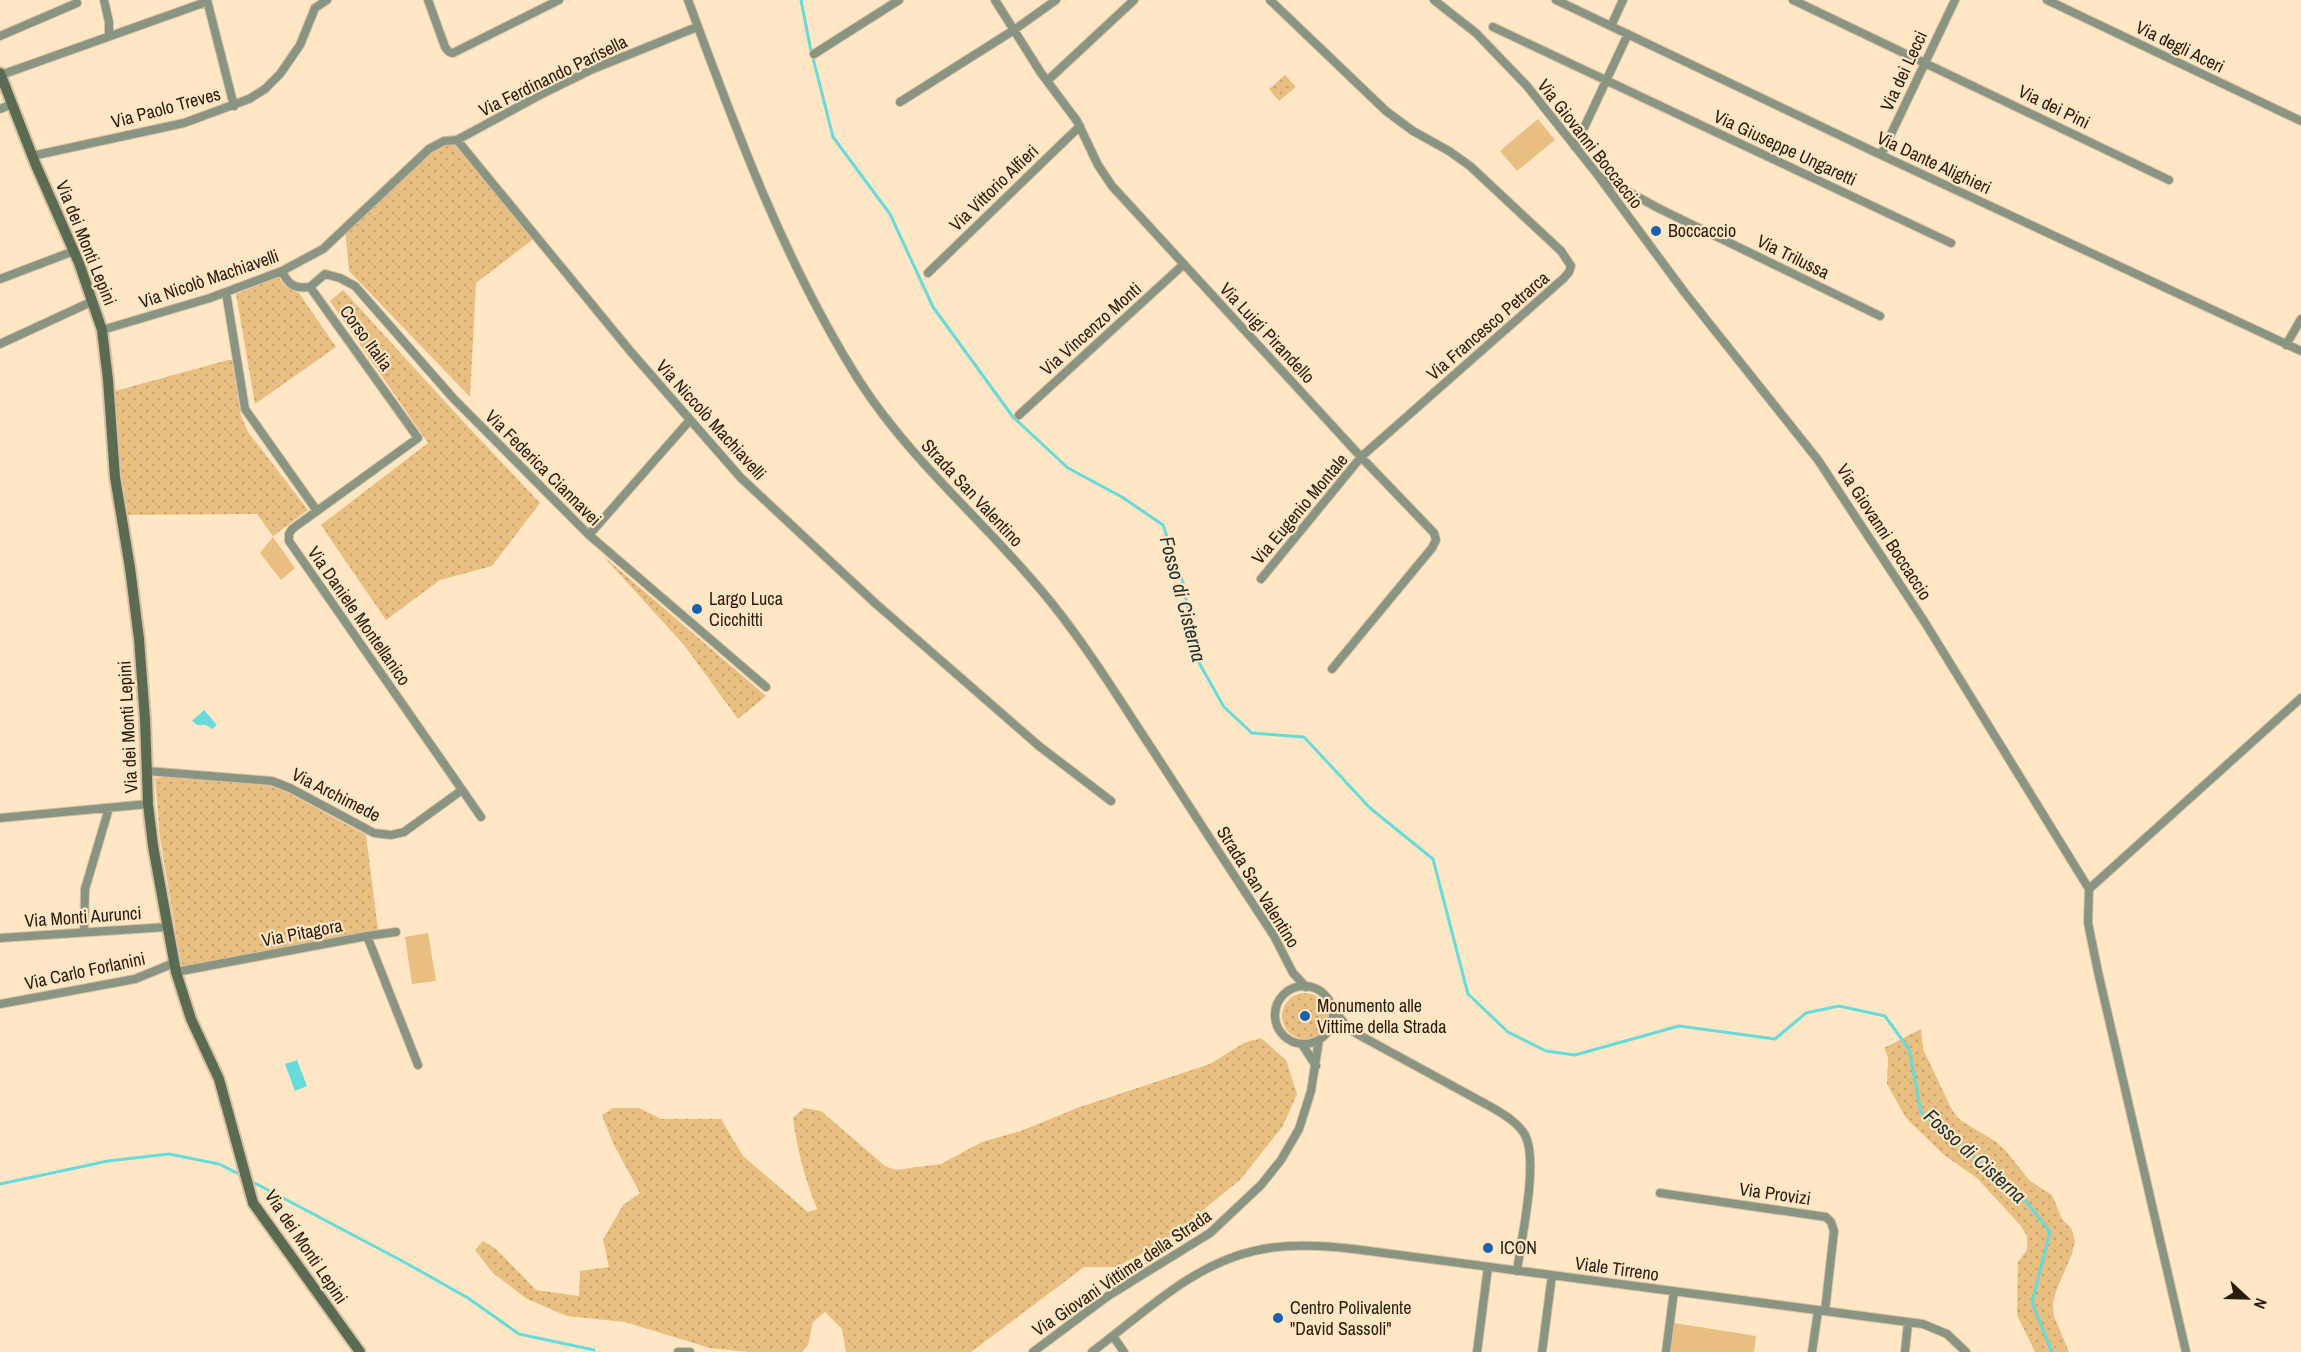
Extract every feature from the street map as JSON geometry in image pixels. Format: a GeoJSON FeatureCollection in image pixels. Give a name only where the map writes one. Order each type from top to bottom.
{"type":"FeatureCollection","features":[{"type":"Feature","properties":{"kind":"street"},"geometry":{"type":"LineString","coordinates":[[104,0],[109,22],[109,35]]}},
{"type":"Feature","properties":{"kind":"street","name":"Via Paolo Treves"},"geometry":{"type":"LineString","coordinates":[[32,156],[184,123],[234,106],[260,93],[275,79],[300,45],[315,8],[327,0]]}},
{"type":"Feature","properties":{"kind":"street"},"geometry":{"type":"LineString","coordinates":[[428,0],[445,47],[451,53],[459,52],[559,0]]}},
{"type":"Feature","properties":{"kind":"street","name":"Strada San Valentino"},"geometry":{"type":"LineString","coordinates":[[688,0],[781,233],[817,308],[855,374],[920,461],[1029,576],[1084,647],[1274,936],[1293,973],[1306,987]]}},
{"type":"Feature","properties":{"kind":"street"},"geometry":{"type":"LineString","coordinates":[[814,54],[899,0]]}},
{"type":"Feature","properties":{"kind":"street","name":"Via Luigi Pirandello"},"geometry":{"type":"LineString","coordinates":[[995,0],[1047,81],[1080,126],[1107,180],[1361,458],[1432,530],[1436,540],[1432,548],[1332,669]]}},
{"type":"Feature","properties":{"kind":"street"},"geometry":{"type":"LineString","coordinates":[[900,102],[1014,30],[1056,0]]}},
{"type":"Feature","properties":{"kind":"street"},"geometry":{"type":"LineString","coordinates":[[1047,81],[1134,0]]}},
{"type":"Feature","properties":{"kind":"street","name":"Via Francesco Petrarca"},"geometry":{"type":"LineString","coordinates":[[1270,0],[1391,115],[1470,166],[1561,251],[1570,266],[1564,278],[1361,458]]}},
{"type":"Feature","properties":{"kind":"street","name":"Via Giovanni Boccaccio"},"geometry":{"type":"LineString","coordinates":[[1434,0],[1476,33],[1513,70],[1597,174],[1657,257],[1826,471],[1924,621],[2089,889]]}},
{"type":"Feature","properties":{"kind":"street","name":"Via Dante Alighieri"},"geometry":{"type":"LineString","coordinates":[[1556,0],[2301,351]]}},
{"type":"Feature","properties":{"kind":"street"},"geometry":{"type":"LineString","coordinates":[[1611,26],[1623,0]]}},
{"type":"Feature","properties":{"kind":"street","name":"Via dei Pini"},"geometry":{"type":"LineString","coordinates":[[1793,0],[2169,180]]}},
{"type":"Feature","properties":{"kind":"street","name":"Via dei Lecci"},"geometry":{"type":"LineString","coordinates":[[1881,155],[1955,0]]}},
{"type":"Feature","properties":{"kind":"street","name":"Via degli Aceri"},"geometry":{"type":"LineString","coordinates":[[2047,0],[2301,122]]}},
{"type":"Feature","properties":{"kind":"street"},"geometry":{"type":"LineString","coordinates":[[0,74],[207,1],[234,106]]}},
{"type":"Feature","properties":{"kind":"street"},"geometry":{"type":"LineString","coordinates":[[0,36],[77,3]]}},
{"type":"Feature","properties":{"kind":"street","name":"Via Ferdinando Parisella"},"geometry":{"type":"LineString","coordinates":[[457,140],[540,94],[593,69],[698,27]]}},
{"type":"Feature","properties":{"kind":"street","name":"Via Giuseppe Ungaretti"},"geometry":{"type":"LineString","coordinates":[[1493,27],[1951,243]]}},
{"type":"Feature","properties":{"kind":"street"},"geometry":{"type":"LineString","coordinates":[[1575,147],[1628,34]]}},
{"type":"Feature","properties":{"kind":"street","name":"Via dei Monti Lepini"},"geometry":{"type":"LineString","coordinates":[[0,74],[32,156],[74,251],[102,330],[115,477],[139,639],[148,804],[175,967],[191,1019],[215,1068],[253,1203],[360,1352]]}},
{"type":"Feature","properties":{"kind":"street"},"geometry":{"type":"LineString","coordinates":[[0,109],[12,104]]}},
{"type":"Feature","properties":{"kind":"street","name":"Via Vittorio Alfieri"},"geometry":{"type":"LineString","coordinates":[[928,273],[1080,126]]}},
{"type":"Feature","properties":{"kind":"street","name":"Via Nicolò Machiavelli"},"geometry":{"type":"LineString","coordinates":[[102,330],[225,292],[282,271],[322,249],[426,151],[440,142],[457,140]]}},
{"type":"Feature","properties":{"kind":"street","name":"Via Niccolò Machiavelli"},"geometry":{"type":"LineString","coordinates":[[457,140],[630,352],[741,478],[875,603],[1039,746],[1111,801]]}},
{"type":"Feature","properties":{"kind":"street","name":"Via Trilussa"},"geometry":{"type":"LineString","coordinates":[[1597,174],[1660,209],[1880,316]]}},
{"type":"Feature","properties":{"kind":"street"},"geometry":{"type":"LineString","coordinates":[[0,279],[74,251]]}},
{"type":"Feature","properties":{"kind":"street","name":"Via Vincenzo Monti"},"geometry":{"type":"LineString","coordinates":[[1019,415],[1184,264]]}},
{"type":"Feature","properties":{"kind":"street"},"geometry":{"type":"LineString","coordinates":[[282,271],[286,281],[293,286],[310,286]]}},
{"type":"Feature","properties":{"kind":"street","name":"Via Federica Ciannavei"},"geometry":{"type":"LineString","coordinates":[[310,286],[325,274],[340,278],[355,286],[453,398],[589,535],[766,687]]}},
{"type":"Feature","properties":{"kind":"street","name":"Corso Italia"},"geometry":{"type":"LineString","coordinates":[[310,286],[418,438]]}},
{"type":"Feature","properties":{"kind":"street"},"geometry":{"type":"LineString","coordinates":[[225,292],[245,409],[317,511]]}},
{"type":"Feature","properties":{"kind":"street"},"geometry":{"type":"LineString","coordinates":[[0,344],[93,301]]}},
{"type":"Feature","properties":{"kind":"street"},"geometry":{"type":"LineString","coordinates":[[2286,345],[2301,319]]}},
{"type":"Feature","properties":{"kind":"street"},"geometry":{"type":"LineString","coordinates":[[589,535],[690,420]]}},
{"type":"Feature","properties":{"kind":"street","name":"Via Daniele Montellanico"},"geometry":{"type":"LineString","coordinates":[[418,438],[291,530],[288,536],[290,544],[481,817]]}},
{"type":"Feature","properties":{"kind":"street","name":"Via Eugenio Montale"},"geometry":{"type":"LineString","coordinates":[[1261,579],[1361,458]]}},
{"type":"Feature","properties":{"kind":"street"},"geometry":{"type":"LineString","coordinates":[[2186,1352],[2098,972],[2088,923],[2089,889],[2301,698]]}},
{"type":"Feature","properties":{"kind":"street","name":"Via Archimede"},"geometry":{"type":"LineString","coordinates":[[147,771],[272,781],[374,832],[391,836],[404,832],[462,790]]}},
{"type":"Feature","properties":{"kind":"street"},"geometry":{"type":"LineString","coordinates":[[0,818],[148,804]]}},
{"type":"Feature","properties":{"kind":"street"},"geometry":{"type":"LineString","coordinates":[[84,932],[85,889],[109,808]]}},
{"type":"Feature","properties":{"kind":"street","name":"Via Monti Aurunci"},"geometry":{"type":"LineString","coordinates":[[0,938],[167,927]]}},
{"type":"Feature","properties":{"kind":"street"},"geometry":{"type":"LineString","coordinates":[[367,936],[396,932]]}},
{"type":"Feature","properties":{"kind":"street","name":"Via Pitagora"},"geometry":{"type":"LineString","coordinates":[[175,967],[367,936],[418,1065]]}},
{"type":"Feature","properties":{"kind":"street","name":"Via Carlo Forlanini"},"geometry":{"type":"LineString","coordinates":[[0,1004],[135,979],[175,967]]}},
{"type":"Feature","properties":{"kind":"street"},"geometry":{"type":"LineString","coordinates":[[1293,973],[1289,991],[1277,1005],[1276,1023],[1286,1038],[1302,1044],[1319,1040],[1328,1030],[1333,1017],[1332,1008]]}},
{"type":"Feature","properties":{"kind":"street"},"geometry":{"type":"LineString","coordinates":[[1289,991],[1306,987],[1323,993],[1350,1030],[1493,1108],[1509,1118],[1524,1133],[1530,1148],[1530,1170],[1517,1271]]}},
{"type":"Feature","properties":{"kind":"street"},"geometry":{"type":"LineString","coordinates":[[1328,1030],[1350,1030]]}},
{"type":"Feature","properties":{"kind":"street","name":"Via Giovani Vittime della Strada"},"geometry":{"type":"LineString","coordinates":[[1033,1352],[1108,1296],[1192,1246],[1239,1208],[1270,1174],[1295,1136],[1305,1113],[1316,1066],[1319,1040]]}},
{"type":"Feature","properties":{"kind":"street"},"geometry":{"type":"LineString","coordinates":[[1302,1044],[1316,1066]]}},
{"type":"Feature","properties":{"kind":"street","name":"Via Provizi"},"geometry":{"type":"LineString","coordinates":[[1660,1193],[1817,1214],[1828,1218],[1834,1231],[1821,1311]]}},
{"type":"Feature","properties":{"kind":"street","name":"Viale Tirreno"},"geometry":{"type":"LineString","coordinates":[[1092,1352],[1191,1278],[1227,1259],[1255,1250],[1287,1246],[1334,1247],[1908,1322],[1940,1330],[1953,1338],[1966,1352]]}},
{"type":"Feature","properties":{"kind":"street"},"geometry":{"type":"LineString","coordinates":[[1477,1352],[1488,1267]]}},
{"type":"Feature","properties":{"kind":"street"},"geometry":{"type":"LineString","coordinates":[[1542,1352],[1552,1275]]}},
{"type":"Feature","properties":{"kind":"street"},"geometry":{"type":"LineString","coordinates":[[1666,1352],[1674,1292]]}},
{"type":"Feature","properties":{"kind":"street"},"geometry":{"type":"LineString","coordinates":[[1812,1352],[1821,1311]]}},
{"type":"Feature","properties":{"kind":"street"},"geometry":{"type":"LineString","coordinates":[[1905,1352],[1908,1322]]}},
{"type":"Feature","properties":{"kind":"street"},"geometry":{"type":"LineString","coordinates":[[1113,1336],[1124,1352]]}},
{"type":"Feature","properties":{"kind":"street"},"geometry":{"type":"LineString","coordinates":[[678,1352],[690,1352]]}},
{"type":"Feature","properties":{"kind":"shaded area"},"geometry":{"type":"Polygon","coordinates":[[[1285,75],[1296,87],[1279,101],[1269,89],[1285,75]]]}},
{"type":"Feature","properties":{"kind":"shaded area"},"geometry":{"type":"Polygon","coordinates":[[[1538,119],[1555,140],[1517,171],[1500,151],[1538,119]]]}},
{"type":"Feature","properties":{"kind":"shaded area"},"geometry":{"type":"Polygon","coordinates":[[[457,140],[536,237],[476,283],[470,397],[349,271],[345,227],[420,157],[457,140]]]}},
{"type":"Feature","properties":{"kind":"shaded area"},"geometry":{"type":"Polygon","coordinates":[[[278,277],[285,286],[299,293],[336,347],[255,404],[236,294],[278,277]]]}},
{"type":"Feature","properties":{"kind":"shaded area"},"geometry":{"type":"Polygon","coordinates":[[[343,290],[540,503],[492,566],[440,580],[386,620],[321,525],[428,443],[330,301],[343,290]]]}},
{"type":"Feature","properties":{"kind":"shaded area"},"geometry":{"type":"Polygon","coordinates":[[[232,360],[241,416],[248,432],[308,510],[273,536],[257,514],[127,515],[120,486],[115,391],[232,360]]]}},
{"type":"Feature","properties":{"kind":"shaded area"},"geometry":{"type":"Polygon","coordinates":[[[273,537],[295,568],[281,580],[260,553],[273,537]]]}},
{"type":"Feature","properties":{"kind":"shaded area"},"geometry":{"type":"Polygon","coordinates":[[[603,556],[766,696],[738,719],[684,645],[603,556]]]}},
{"type":"Feature","properties":{"kind":"shaded area"},"geometry":{"type":"Polygon","coordinates":[[[155,778],[265,784],[277,787],[366,835],[378,930],[182,967],[160,838],[155,778]]]}},
{"type":"Feature","properties":{"kind":"shaded area"},"geometry":{"type":"Polygon","coordinates":[[[428,933],[436,981],[412,984],[405,937],[428,933]]]}},
{"type":"Feature","properties":{"kind":"shaded area"},"geometry":{"type":"Polygon","coordinates":[[[1305,993],[1321,1000],[1328,1016],[1321,1032],[1305,1039],[1289,1032],[1282,1016],[1289,1000],[1305,993]]]}},
{"type":"Feature","properties":{"kind":"shaded area"},"geometry":{"type":"Polygon","coordinates":[[[1921,1029],[1923,1049],[1952,1110],[1960,1120],[1995,1141],[2030,1181],[2052,1195],[2062,1219],[2071,1228],[2075,1241],[2072,1254],[2053,1303],[2054,1316],[2069,1352],[2035,1352],[2017,1315],[2018,1262],[2027,1250],[2027,1236],[2021,1226],[1977,1178],[1944,1155],[1906,1118],[1887,1084],[1888,1057],[1884,1048],[1921,1029]]]}},
{"type":"Feature","properties":{"kind":"shaded area"},"geometry":{"type":"Polygon","coordinates":[[[1261,1038],[1286,1060],[1297,1094],[1283,1126],[1240,1180],[1161,1244],[1116,1267],[1084,1267],[971,1352],[846,1352],[842,1329],[825,1312],[813,1322],[808,1345],[802,1352],[748,1352],[710,1348],[625,1322],[567,1316],[527,1299],[493,1273],[475,1250],[483,1241],[496,1249],[536,1290],[579,1296],[580,1271],[609,1267],[603,1240],[623,1205],[640,1193],[613,1143],[602,1115],[613,1108],[639,1108],[661,1119],[721,1119],[743,1156],[808,1212],[817,1209],[802,1164],[793,1118],[804,1108],[821,1111],[885,1166],[895,1170],[941,1164],[982,1142],[1021,1131],[1077,1108],[1210,1064],[1244,1043],[1261,1038]]]}},
{"type":"Feature","properties":{"kind":"shaded area"},"geometry":{"type":"Polygon","coordinates":[[[1674,1323],[1756,1336],[1754,1352],[1670,1352],[1674,1323]]]}},
{"type":"Feature","properties":{"kind":"water"},"geometry":{"type":"Polygon","coordinates":[[[204,710],[217,725],[212,729],[206,725],[197,725],[192,721],[204,710]]]}},
{"type":"Feature","properties":{"kind":"water"},"geometry":{"type":"Polygon","coordinates":[[[297,1060],[307,1086],[295,1091],[285,1064],[297,1060]]]}},
{"type":"Feature","properties":{"kind":"waterway","name":"Fosso di Cisterna"},"geometry":{"type":"LineString","coordinates":[[801,0],[833,137],[890,214],[933,307],[1013,417],[1068,468],[1122,497],[1163,525],[1183,583],[1198,661],[1224,707],[1252,733],[1304,737],[1370,808],[1433,859],[1468,994],[1508,1032],[1546,1051],[1575,1055],[1679,1026],[1775,1039],[1806,1013],[1839,1006],[1885,1016],[1909,1049],[1921,1112],[2025,1200],[2050,1232],[2032,1302],[2052,1352]]}},
{"type":"Feature","properties":{"kind":"waterway"},"geometry":{"type":"LineString","coordinates":[[0,1184],[108,1161],[169,1154],[219,1164],[243,1176]]}},
{"type":"Feature","properties":{"kind":"waterway"},"geometry":{"type":"LineString","coordinates":[[251,1181],[468,1298],[519,1334],[594,1350]]}},
{"type":"Feature","properties":{"kind":"place","name":"Boccaccio"},"geometry":{"type":"Point","coordinates":[1656,231]}},
{"type":"Feature","properties":{"kind":"place","name":"Largo Luca Cicchitti"},"geometry":{"type":"Point","coordinates":[697,609]}},
{"type":"Feature","properties":{"kind":"place","name":"Monumento alle Vittime della Strada"},"geometry":{"type":"Point","coordinates":[1305,1016]}},
{"type":"Feature","properties":{"kind":"place","name":"ICON"},"geometry":{"type":"Point","coordinates":[1488,1248]}},
{"type":"Feature","properties":{"kind":"place","name":"Centro Polivalente \"David Sassoli\""},"geometry":{"type":"Point","coordinates":[1278,1318]}}]}
